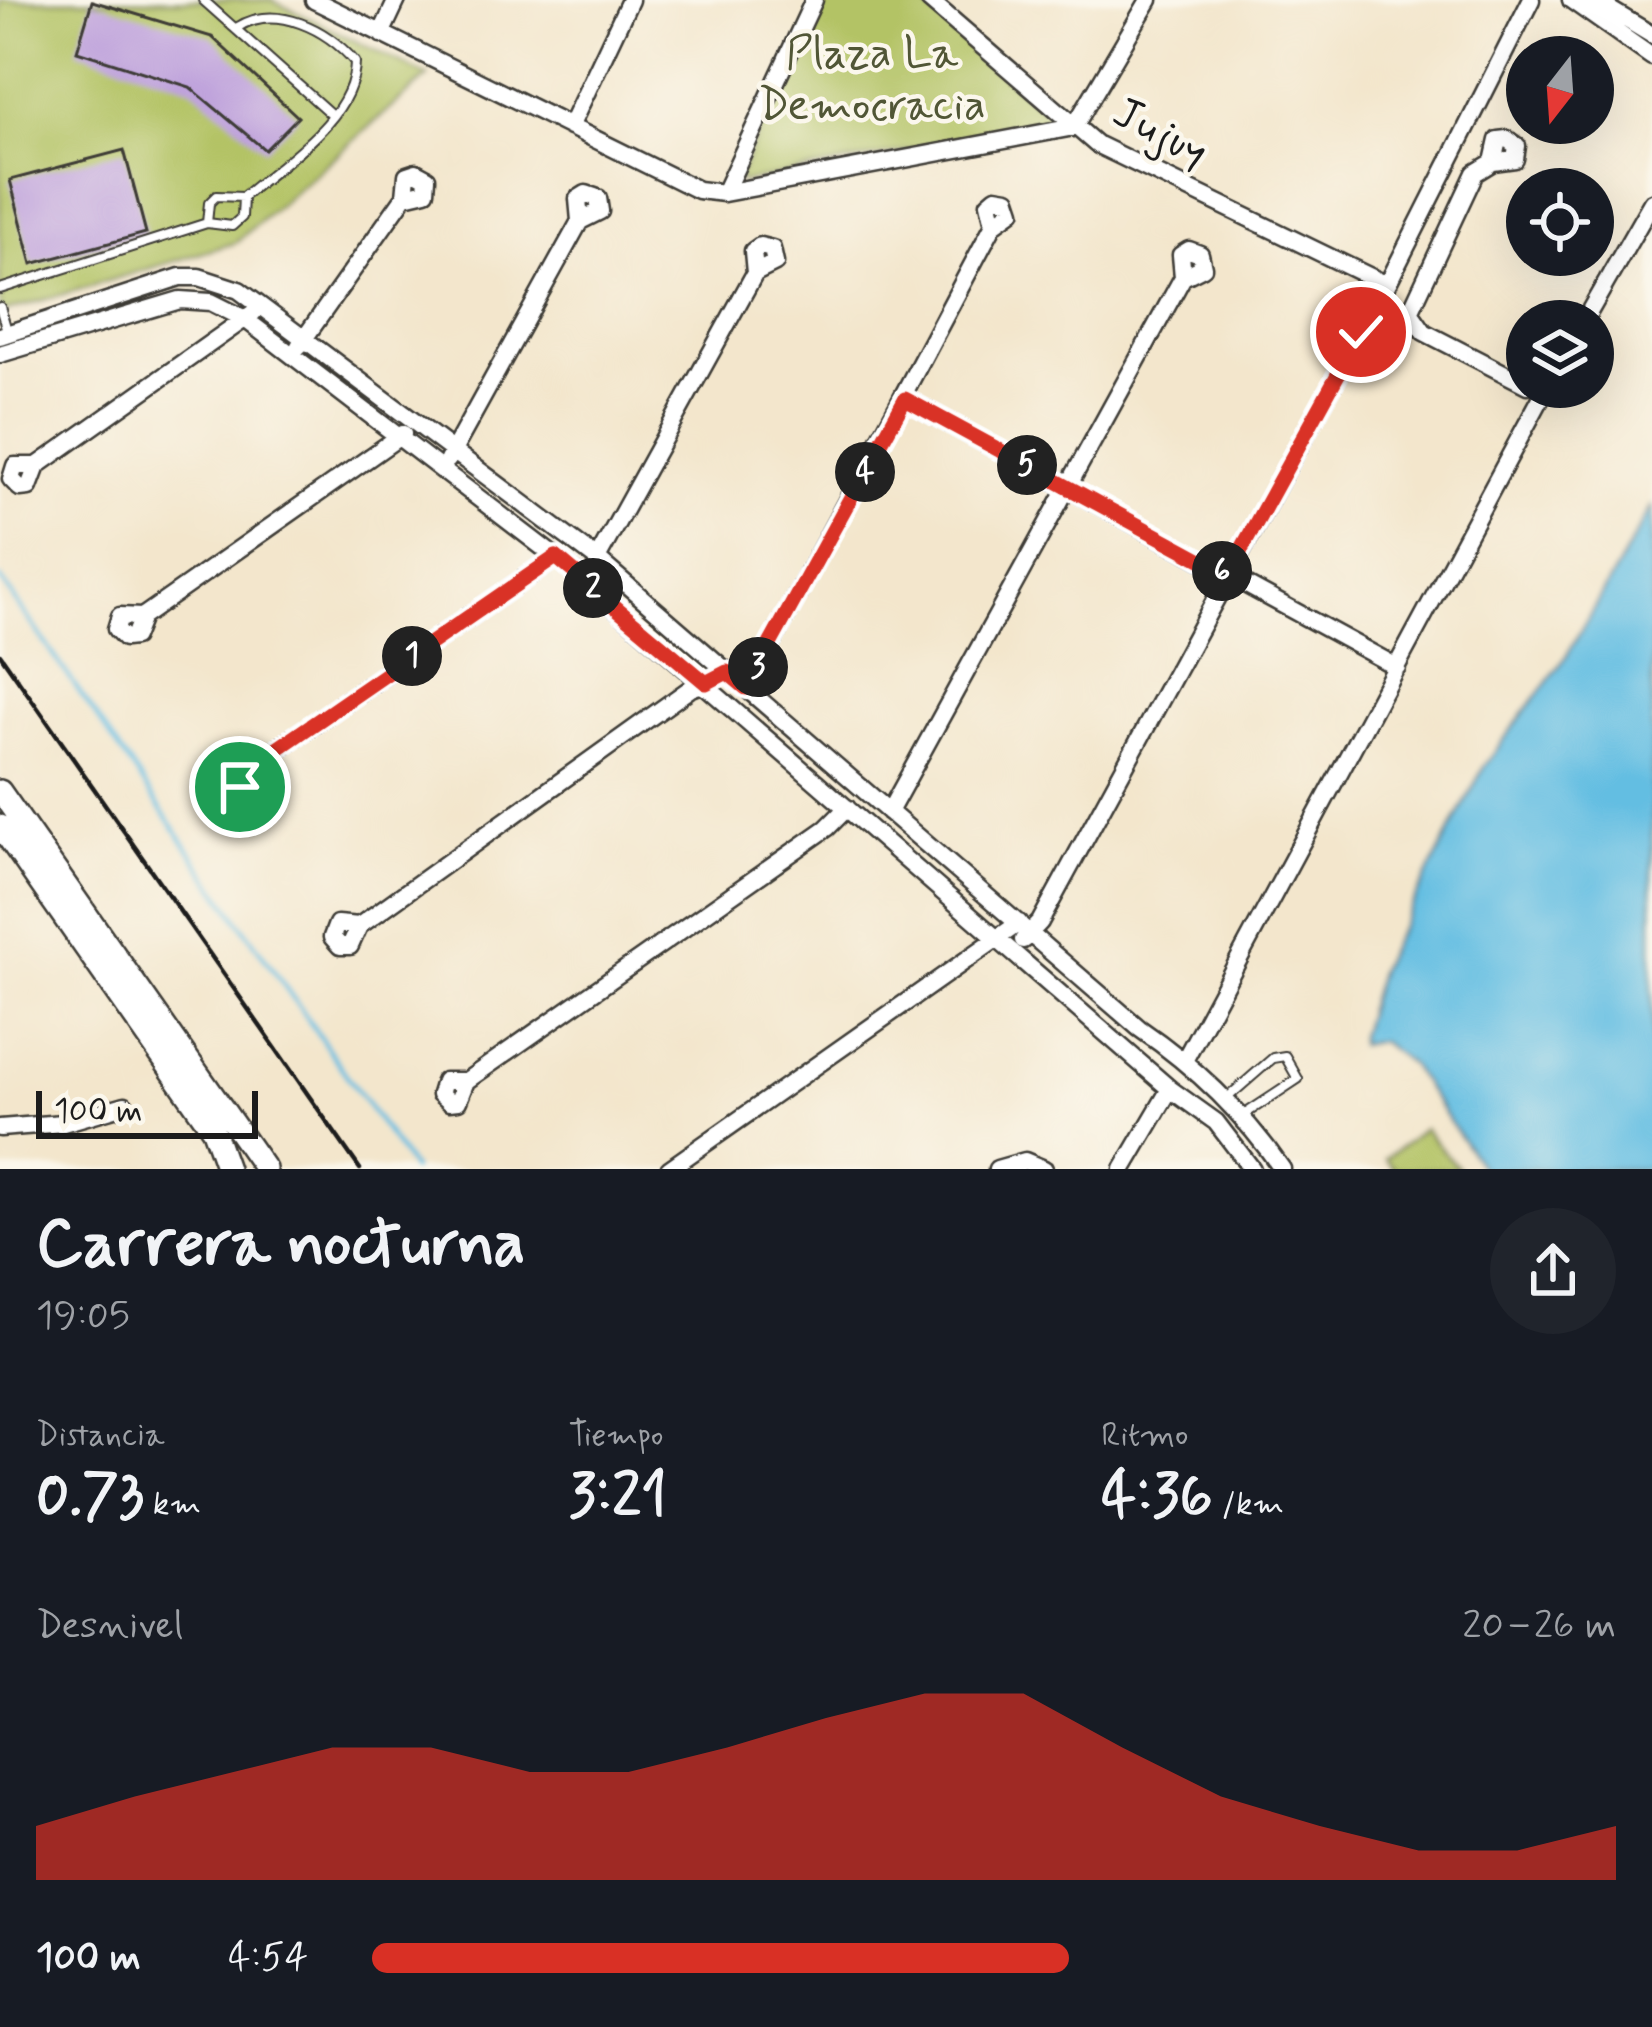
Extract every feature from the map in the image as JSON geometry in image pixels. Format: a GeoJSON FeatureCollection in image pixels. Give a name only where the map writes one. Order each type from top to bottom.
{"type":"FeatureCollection","features":[{"type":"Feature","properties":{"kind":"main road"},"geometry":{"type":"LineString","coordinates":[[0,790],[266,1169]]}},
{"type":"Feature","properties":{"kind":"main road"},"geometry":{"type":"LineString","coordinates":[[0,826],[213,1130],[227,1169]]}},
{"type":"Feature","properties":{"kind":"main road"},"geometry":{"type":"LineString","coordinates":[[202,1081],[242,1169]]}},
{"type":"Feature","properties":{"kind":"street"},"geometry":{"type":"LineString","coordinates":[[314,0],[698,190],[724,193],[1074,128],[1143,3]]}},
{"type":"Feature","properties":{"kind":"street"},"geometry":{"type":"LineString","coordinates":[[381,34],[397,0]]}},
{"type":"Feature","properties":{"kind":"street"},"geometry":{"type":"LineString","coordinates":[[570,127],[630,0]]}},
{"type":"Feature","properties":{"kind":"street"},"geometry":{"type":"LineString","coordinates":[[724,193],[814,0]]}},
{"type":"Feature","properties":{"kind":"street","name":"Jujuy"},"geometry":{"type":"LineString","coordinates":[[929,0],[1074,128],[1118,154],[1387,284],[1531,0]]}},
{"type":"Feature","properties":{"kind":"street"},"geometry":{"type":"LineString","coordinates":[[1571,0],[1652,57]]}},
{"type":"Feature","properties":{"kind":"street"},"geometry":{"type":"LineString","coordinates":[[1594,0],[1652,34]]}},
{"type":"Feature","properties":{"kind":"street"},"geometry":{"type":"LineString","coordinates":[[1493,162],[1475,173],[1410,312],[1424,332],[1506,373]]}},
{"type":"Feature","properties":{"kind":"street"},"geometry":{"type":"LineString","coordinates":[[290,356],[405,196]]}},
{"type":"Feature","properties":{"kind":"street"},"geometry":{"type":"LineString","coordinates":[[1596,300],[1652,202]]}},
{"type":"Feature","properties":{"kind":"street"},"geometry":{"type":"LineString","coordinates":[[441,471],[580,221]]}},
{"type":"Feature","properties":{"kind":"street"},"geometry":{"type":"LineString","coordinates":[[746,688],[905,399],[994,224]]}},
{"type":"Feature","properties":{"kind":"street"},"geometry":{"type":"LineString","coordinates":[[591,555],[755,273]]}},
{"type":"Feature","properties":{"kind":"street"},"geometry":{"type":"LineString","coordinates":[[864,823],[885,808],[1184,277]]}},
{"type":"Feature","properties":{"kind":"street"},"geometry":{"type":"LineString","coordinates":[[4,342],[180,278],[217,281],[261,307],[591,555],[1024,928],[1185,1059],[1242,1116],[1282,1169]]}},
{"type":"Feature","properties":{"kind":"street"},"geometry":{"type":"LineString","coordinates":[[4,342],[180,300],[211,302],[245,319],[558,559],[706,683],[1152,1073],[1216,1122],[1252,1169]]}},
{"type":"Feature","properties":{"kind":"street"},"geometry":{"type":"LineString","coordinates":[[37,466],[261,307]]}},
{"type":"Feature","properties":{"kind":"street"},"geometry":{"type":"LineString","coordinates":[[670,1169],[1007,945],[1024,928],[1347,358]]}},
{"type":"Feature","properties":{"kind":"street"},"geometry":{"type":"LineString","coordinates":[[905,399],[1397,667]]}},
{"type":"Feature","properties":{"kind":"street"},"geometry":{"type":"LineString","coordinates":[[1185,1059],[1397,667],[1527,408]]}},
{"type":"Feature","properties":{"kind":"street"},"geometry":{"type":"LineString","coordinates":[[142,617],[399,441],[411,423]]}},
{"type":"Feature","properties":{"kind":"street"},"geometry":{"type":"LineString","coordinates":[[558,559],[562,532]]}},
{"type":"Feature","properties":{"kind":"street"},"geometry":{"type":"LineString","coordinates":[[251,767],[558,559],[591,555]]}},
{"type":"Feature","properties":{"kind":"street"},"geometry":{"type":"LineString","coordinates":[[359,926],[691,688],[727,672]]}},
{"type":"Feature","properties":{"kind":"street"},"geometry":{"type":"LineString","coordinates":[[466,1081],[827,828],[856,783]]}},
{"type":"Feature","properties":{"kind":"street"},"geometry":{"type":"LineString","coordinates":[[1152,1073],[1152,1050],[1164,1045]]}},
{"type":"Feature","properties":{"kind":"street"},"geometry":{"type":"LineString","coordinates":[[1176,1093],[1197,1093],[1202,1076]]}},
{"type":"Feature","properties":{"kind":"street"},"geometry":{"type":"LineString","coordinates":[[1124,1169],[1176,1093]]}},
{"type":"Feature","properties":{"kind":"street"},"geometry":{"type":"LineString","coordinates":[[0,1128],[63,1123],[125,1105]]}},
{"type":"Feature","properties":{"kind":"street"},"geometry":{"type":"LineString","coordinates":[[997,1169],[1025,1161],[1043,1169]]}},
{"type":"Feature","properties":{"kind":"lane"},"geometry":{"type":"LineString","coordinates":[[203,0],[219,6],[333,116]]}},
{"type":"Feature","properties":{"kind":"lane"},"geometry":{"type":"LineString","coordinates":[[207,223],[208,203],[216,196],[242,197],[333,116],[355,75],[355,62],[345,50],[275,14],[259,14],[238,27]]}},
{"type":"Feature","properties":{"kind":"lane"},"geometry":{"type":"LineString","coordinates":[[0,289],[207,223],[232,226],[242,217],[242,197]]}},
{"type":"Feature","properties":{"kind":"lane"},"geometry":{"type":"LineString","coordinates":[[0,307],[4,342]]}},
{"type":"Feature","properties":{"kind":"lane"},"geometry":{"type":"LineString","coordinates":[[1226,1099],[1273,1058],[1285,1055],[1295,1065],[1298,1079],[1291,1088],[1242,1116]]}},
{"type":"Feature","properties":{"kind":"green space"},"geometry":{"type":"Polygon","coordinates":[[[0,0],[271,0],[428,76],[235,243],[0,313],[0,0]]]}},
{"type":"Feature","properties":{"kind":"green space","name":"Plaza La Democracia"},"geometry":{"type":"Polygon","coordinates":[[[820,0],[919,0],[1047,113],[1048,124],[741,183],[738,177],[820,0]]]}},
{"type":"Feature","properties":{"kind":"green space"},"geometry":{"type":"Polygon","coordinates":[[[1423,1129],[1459,1169],[1394,1169],[1385,1159],[1423,1129]]]}},
{"type":"Feature","properties":{"kind":"water"},"geometry":{"type":"Polygon","coordinates":[[[1652,506],[1652,1169],[1482,1169],[1410,1064],[1380,1041],[1359,1045],[1359,1037],[1379,969],[1484,766],[1566,657],[1652,506]]]}},
{"type":"Feature","properties":{"kind":"building"},"geometry":{"type":"Polygon","coordinates":[[[92,1],[212,37],[298,117],[265,150],[190,87],[77,51],[92,1]]]}},
{"type":"Feature","properties":{"kind":"building"},"geometry":{"type":"Polygon","coordinates":[[[124,150],[146,233],[32,264],[10,180],[124,150]]]}},
{"type":"Feature","properties":{"kind":"waterway"},"geometry":{"type":"LineString","coordinates":[[0,578],[412,1169]]}},
{"type":"Feature","properties":{"kind":"railway"},"geometry":{"type":"LineString","coordinates":[[0,654],[360,1169]]}},
{"type":"Feature","properties":{"kind":"route"},"geometry":{"type":"LineString","coordinates":[[240,787],[251,780],[251,767],[556,557],[706,683],[727,672],[746,688],[905,399],[1228,574],[1347,358],[1345,336],[1361,332]]}}]}
